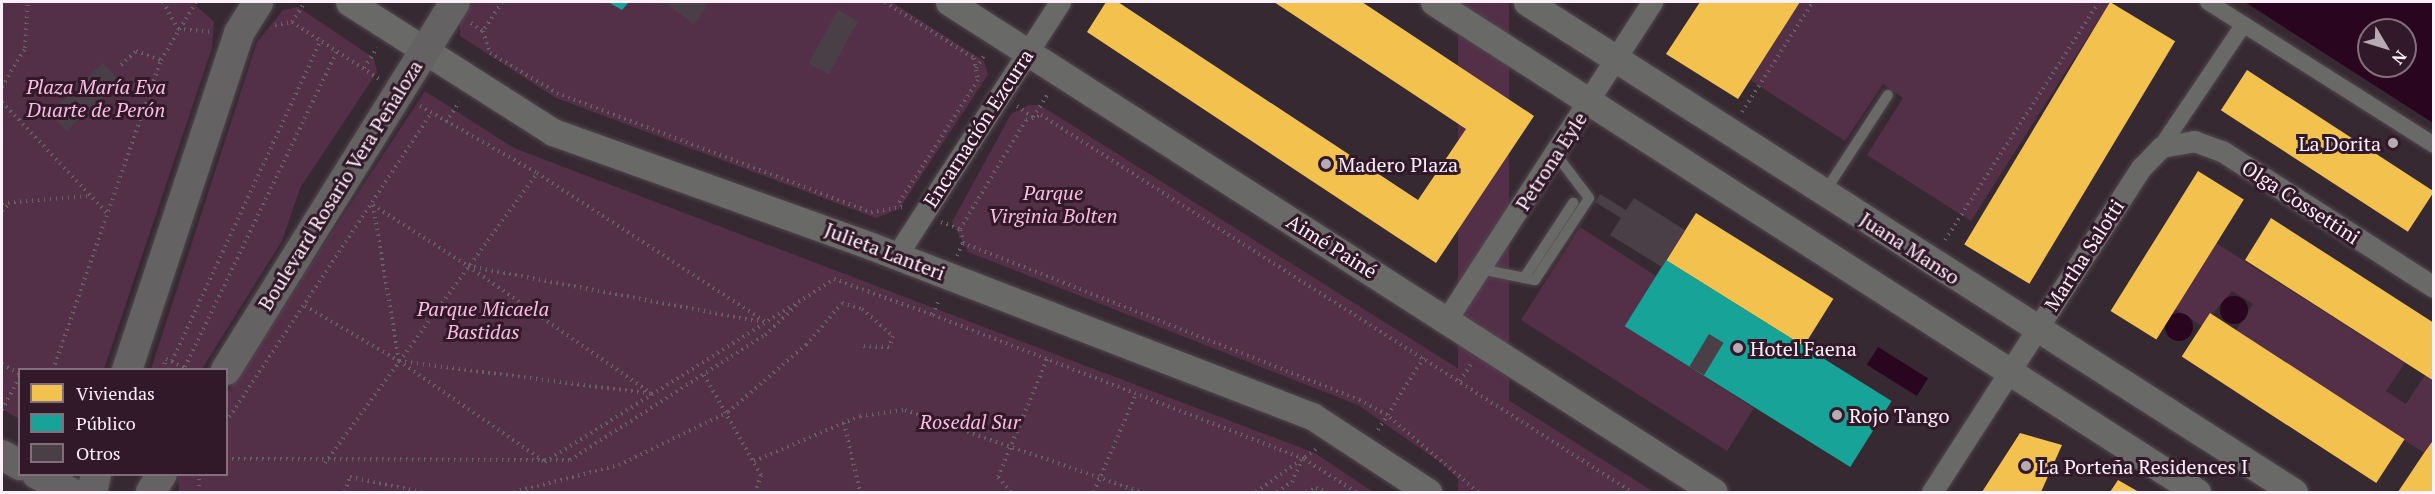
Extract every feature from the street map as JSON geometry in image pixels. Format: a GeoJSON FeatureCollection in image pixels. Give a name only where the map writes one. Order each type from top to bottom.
{"type":"FeatureCollection","features":[{"type":"Feature","properties":{"kind":"main road"},"geometry":{"type":"LineString","coordinates":[[127,368],[239,33],[258,2]]}},
{"type":"Feature","properties":{"kind":"main road","name":"Boulevard Rosario Vera Peñaloza"},"geometry":{"type":"LineString","coordinates":[[227,368],[396,90],[455,2]]}},
{"type":"Feature","properties":{"kind":"main road"},"geometry":{"type":"LineString","coordinates":[[2,455],[18,464]]}},
{"type":"Feature","properties":{"kind":"main road"},"geometry":{"type":"LineString","coordinates":[[41,476],[70,492]]}},
{"type":"Feature","properties":{"kind":"main road"},"geometry":{"type":"LineString","coordinates":[[92,492],[96,476]]}},
{"type":"Feature","properties":{"kind":"main road"},"geometry":{"type":"LineString","coordinates":[[151,492],[161,476]]}},
{"type":"Feature","properties":{"kind":"street","name":"Julieta Lanteri"},"geometry":{"type":"LineString","coordinates":[[349,2],[554,132],[897,255],[1312,416],[1366,448],[1428,492]]}},
{"type":"Feature","properties":{"kind":"street","name":"Aimé Painé"},"geometry":{"type":"LineString","coordinates":[[949,2],[1714,492]]}},
{"type":"Feature","properties":{"kind":"street","name":"Encarnación Ezcurra"},"geometry":{"type":"LineString","coordinates":[[897,255],[1060,2]]}},
{"type":"Feature","properties":{"kind":"street"},"geometry":{"type":"LineString","coordinates":[[1434,2],[1590,100],[2197,492]]}},
{"type":"Feature","properties":{"kind":"street","name":"Juana Manso"},"geometry":{"type":"LineString","coordinates":[[1527,2],[2294,492]]}},
{"type":"Feature","properties":{"kind":"street","name":"Petrona Eyle"},"geometry":{"type":"LineString","coordinates":[[1447,319],[1652,2]]}},
{"type":"Feature","properties":{"kind":"street"},"geometry":{"type":"LineString","coordinates":[[2208,2],[2433,145]]}},
{"type":"Feature","properties":{"kind":"street","name":"Martha Salotti"},"geometry":{"type":"LineString","coordinates":[[1932,492],[2148,158],[2161,147],[2244,24]]}},
{"type":"Feature","properties":{"kind":"street","name":"Olga Cossettini"},"geometry":{"type":"LineString","coordinates":[[2161,147],[2194,141],[2222,152],[2433,287]]}},
{"type":"Feature","properties":{"kind":"lane"},"geometry":{"type":"LineString","coordinates":[[1824,193],[1888,95]]}},
{"type":"Feature","properties":{"kind":"lane"},"geometry":{"type":"LineString","coordinates":[[1480,268],[1535,280],[1589,198],[1556,153]]}},
{"type":"Feature","properties":{"kind":"lane"},"geometry":{"type":"LineString","coordinates":[[1524,278],[1573,202]]}},
{"type":"Feature","properties":{"kind":"path"},"geometry":{"type":"LineString","coordinates":[[2,87],[25,48],[28,2]]}},
{"type":"Feature","properties":{"kind":"path"},"geometry":{"type":"LineString","coordinates":[[163,2],[178,29]]}},
{"type":"Feature","properties":{"kind":"path"},"geometry":{"type":"LineString","coordinates":[[53,368],[110,215],[161,60],[196,2]]}},
{"type":"Feature","properties":{"kind":"path"},"geometry":{"type":"LineString","coordinates":[[502,2],[483,31],[490,53],[557,93],[871,212],[898,204],[978,80],[974,58],[885,2]]}},
{"type":"Feature","properties":{"kind":"path"},"geometry":{"type":"LineString","coordinates":[[1729,133],[1813,2]]}},
{"type":"Feature","properties":{"kind":"path"},"geometry":{"type":"LineString","coordinates":[[1931,261],[2099,2]]}},
{"type":"Feature","properties":{"kind":"path"},"geometry":{"type":"LineString","coordinates":[[292,22],[431,113],[537,172],[766,322]]}},
{"type":"Feature","properties":{"kind":"path"},"geometry":{"type":"LineString","coordinates":[[172,361],[321,40]]}},
{"type":"Feature","properties":{"kind":"path"},"geometry":{"type":"LineString","coordinates":[[121,65],[136,51],[161,60]]}},
{"type":"Feature","properties":{"kind":"path"},"geometry":{"type":"LineString","coordinates":[[163,368],[166,359],[185,367],[337,51]]}},
{"type":"Feature","properties":{"kind":"path"},"geometry":{"type":"LineString","coordinates":[[2,102],[89,196],[110,215]]}},
{"type":"Feature","properties":{"kind":"path"},"geometry":{"type":"LineString","coordinates":[[228,419],[373,205],[431,113]]}},
{"type":"Feature","properties":{"kind":"path"},"geometry":{"type":"LineString","coordinates":[[933,315],[963,243],[960,229],[1026,120],[1041,115],[1424,357],[1632,492]]}},
{"type":"Feature","properties":{"kind":"path"},"geometry":{"type":"LineString","coordinates":[[324,464],[537,172]]}},
{"type":"Feature","properties":{"kind":"path"},"geometry":{"type":"LineString","coordinates":[[2,203],[89,196]]}},
{"type":"Feature","properties":{"kind":"path"},"geometry":{"type":"LineString","coordinates":[[2,211],[9,204]]}},
{"type":"Feature","properties":{"kind":"path"},"geometry":{"type":"LineString","coordinates":[[373,205],[468,266],[652,394]]}},
{"type":"Feature","properties":{"kind":"path"},"geometry":{"type":"LineString","coordinates":[[373,205],[399,361]]}},
{"type":"Feature","properties":{"kind":"path"},"geometry":{"type":"LineString","coordinates":[[963,243],[1387,415],[1478,492]]}},
{"type":"Feature","properties":{"kind":"path"},"geometry":{"type":"LineString","coordinates":[[468,266],[766,322]]}},
{"type":"Feature","properties":{"kind":"path"},"geometry":{"type":"LineString","coordinates":[[546,462],[834,279],[1304,459],[1356,492]]}},
{"type":"Feature","properties":{"kind":"path"},"geometry":{"type":"LineString","coordinates":[[228,459],[324,464],[546,462],[570,459],[765,335],[809,294]]}},
{"type":"Feature","properties":{"kind":"path"},"geometry":{"type":"LineString","coordinates":[[514,492],[619,465],[728,412],[806,345],[842,303],[862,309],[893,336],[889,346],[861,346]]}},
{"type":"Feature","properties":{"kind":"path"},"geometry":{"type":"LineString","coordinates":[[305,306],[399,361],[546,462]]}},
{"type":"Feature","properties":{"kind":"path"},"geometry":{"type":"LineString","coordinates":[[1366,448],[1424,357]]}},
{"type":"Feature","properties":{"kind":"path"},"geometry":{"type":"LineString","coordinates":[[1011,492],[998,477],[1047,359]]}},
{"type":"Feature","properties":{"kind":"path"},"geometry":{"type":"LineString","coordinates":[[399,361],[652,394]]}},
{"type":"Feature","properties":{"kind":"path"},"geometry":{"type":"LineString","coordinates":[[2,364],[18,374]]}},
{"type":"Feature","properties":{"kind":"path"},"geometry":{"type":"LineString","coordinates":[[704,375],[728,412],[761,475],[755,492]]}},
{"type":"Feature","properties":{"kind":"path"},"geometry":{"type":"LineString","coordinates":[[2,410],[18,379]]}},
{"type":"Feature","properties":{"kind":"path"},"geometry":{"type":"LineString","coordinates":[[1094,492],[1136,394]]}},
{"type":"Feature","properties":{"kind":"path"},"geometry":{"type":"LineString","coordinates":[[754,461],[843,423],[905,410],[1141,492]]}},
{"type":"Feature","properties":{"kind":"path"},"geometry":{"type":"LineString","coordinates":[[843,423],[860,492]]}},
{"type":"Feature","properties":{"kind":"path"},"geometry":{"type":"LineString","coordinates":[[1256,492],[1300,463],[1338,431]]}},
{"type":"Feature","properties":{"kind":"path"},"geometry":{"type":"LineString","coordinates":[[1277,492],[1292,482],[1300,463]]}},
{"type":"Feature","properties":{"kind":"path"},"geometry":{"type":"LineString","coordinates":[[199,476],[199,492]]}},
{"type":"Feature","properties":{"kind":"path"},"geometry":{"type":"LineString","coordinates":[[345,492],[350,477],[422,492]]}},
{"type":"Feature","properties":{"kind":"path"},"geometry":{"type":"LineString","coordinates":[[1306,492],[1316,488],[1327,492]]}},
{"type":"Feature","properties":{"kind":"green space","name":"Plaza María Eva Duarte de Perón"},"geometry":{"type":"Polygon","coordinates":[[[2,2],[192,2],[214,22],[212,48],[104,368],[18,368],[18,418],[2,409],[2,2]]]}},
{"type":"Feature","properties":{"kind":"green space"},"geometry":{"type":"Polygon","coordinates":[[[473,2],[892,2],[984,61],[988,75],[899,209],[876,218],[556,98],[460,36],[460,22],[473,2]]]}},
{"type":"Feature","properties":{"kind":"green space"},"geometry":{"type":"Polygon","coordinates":[[[1458,2],[1509,2],[1509,492],[1458,492],[1458,2]]]}},
{"type":"Feature","properties":{"kind":"green space"},"geometry":{"type":"Polygon","coordinates":[[[1800,2],[2110,2],[1971,221],[1867,155],[1903,98],[1883,84],[1845,141],[1750,80],[1800,2]]]}},
{"type":"Feature","properties":{"kind":"green space"},"geometry":{"type":"Polygon","coordinates":[[[298,7],[374,58],[377,72],[300,188],[282,241],[203,368],[151,368],[257,42],[283,10],[298,7]]]}},
{"type":"Feature","properties":{"kind":"green space","name":"Parque Micaela Bastidas"},"geometry":{"type":"Polygon","coordinates":[[[425,91],[514,148],[1315,453],[1373,492],[179,492],[178,476],[228,476],[228,390],[425,91]]]}},
{"type":"Feature","properties":{"kind":"green space","name":"Parque Virginia Bolten"},"geometry":{"type":"Polygon","coordinates":[[[1029,105],[1040,105],[1654,492],[1471,492],[1444,465],[1358,405],[968,252],[952,222],[1011,114],[1029,105]]]}},
{"type":"Feature","properties":{"kind":"green space"},"geometry":{"type":"Polygon","coordinates":[[[1580,227],[1656,276],[1625,326],[1754,408],[1727,451],[1521,320],[1580,227]]]}},
{"type":"Feature","properties":{"kind":"green space"},"geometry":{"type":"Polygon","coordinates":[[[2216,243],[2405,363],[2386,391],[2406,404],[2425,375],[2433,381],[2433,439],[2424,453],[2236,330],[2253,304],[2232,291],[2202,326],[2174,308],[2216,243]]]}},
{"type":"Feature","properties":{"kind":"shaded area"},"geometry":{"type":"Polygon","coordinates":[[[2245,2],[2433,2],[2433,123],[2363,78],[2417,78],[2417,18],[2357,18],[2357,74],[2245,2]]]}},
{"type":"Feature","properties":{"kind":"shaded area"},"geometry":{"type":"Polygon","coordinates":[[[2234,296],[2244,300],[2248,310],[2244,320],[2234,324],[2224,320],[2220,310],[2224,300],[2234,296]]]}},
{"type":"Feature","properties":{"kind":"shaded area"},"geometry":{"type":"Polygon","coordinates":[[[2179,313],[2189,317],[2193,327],[2189,337],[2179,341],[2169,337],[2165,327],[2169,317],[2179,313]]]}},
{"type":"Feature","properties":{"kind":"shaded area"},"geometry":{"type":"Polygon","coordinates":[[[1878,347],[1928,378],[1917,396],[1867,365],[1878,347]]]}},
{"type":"Feature","properties":{"kind":"building: Viviendas","name":"Madero Plaza"},"geometry":{"type":"Polygon","coordinates":[[[1106,2],[1118,2],[1418,200],[1466,129],[1274,2],[1362,2],[1534,116],[1436,263],[1087,32],[1106,2]]]}},
{"type":"Feature","properties":{"kind":"building: Viviendas"},"geometry":{"type":"Polygon","coordinates":[[[1700,2],[1800,2],[1738,99],[1666,54],[1700,2]]]}},
{"type":"Feature","properties":{"kind":"building: Viviendas"},"geometry":{"type":"Polygon","coordinates":[[[2110,2],[2175,41],[2029,284],[1964,245],[2110,2]]]}},
{"type":"Feature","properties":{"kind":"building: Viviendas"},"geometry":{"type":"Polygon","coordinates":[[[2247,70],[2434,191],[2408,232],[2221,110],[2247,70]]]}},
{"type":"Feature","properties":{"kind":"building: Viviendas"},"geometry":{"type":"Polygon","coordinates":[[[2198,171],[2244,200],[2156,340],[2111,311],[2198,171]]]}},
{"type":"Feature","properties":{"kind":"building: Viviendas"},"geometry":{"type":"Polygon","coordinates":[[[1696,213],[1833,299],[1804,346],[1666,260],[1696,213]]]}},
{"type":"Feature","properties":{"kind":"building: Viviendas"},"geometry":{"type":"Polygon","coordinates":[[[2271,218],[2434,323],[2434,381],[2245,260],[2271,218]]]}},
{"type":"Feature","properties":{"kind":"building: Viviendas"},"geometry":{"type":"Polygon","coordinates":[[[2210,313],[2405,439],[2376,483],[2182,357],[2210,313]]]}},
{"type":"Feature","properties":{"kind":"building: Viviendas","name":"La Porteña Residences I"},"geometry":{"type":"Polygon","coordinates":[[[2020,433],[2062,445],[2041,492],[1982,492],[2020,433]]]}},
{"type":"Feature","properties":{"kind":"building: Viviendas"},"geometry":{"type":"Polygon","coordinates":[[[2434,439],[2434,492],[2398,492],[2424,453],[2434,439]]]}},
{"type":"Feature","properties":{"kind":"building: Viviendas"},"geometry":{"type":"Polygon","coordinates":[[[2118,480],[2139,492],[2110,492],[2118,480]]]}},
{"type":"Feature","properties":{"kind":"building: Público"},"geometry":{"type":"Polygon","coordinates":[[[608,2],[629,2],[622,10],[608,2]]]}},
{"type":"Feature","properties":{"kind":"building: Público"},"geometry":{"type":"Polygon","coordinates":[[[1666,260],[1892,401],[1850,467],[1625,326],[1666,260]]]}},
{"type":"Feature","properties":{"kind":"building: Otros"},"geometry":{"type":"Polygon","coordinates":[[[665,2],[710,2],[694,25],[665,2]]]}},
{"type":"Feature","properties":{"kind":"building: Otros"},"geometry":{"type":"Polygon","coordinates":[[[838,10],[858,21],[829,75],[808,63],[838,10]]]}},
{"type":"Feature","properties":{"kind":"building: Otros"},"geometry":{"type":"Polygon","coordinates":[[[103,63],[120,81],[67,131],[50,113],[103,63]]]}},
{"type":"Feature","properties":{"kind":"building: Otros"},"geometry":{"type":"Polygon","coordinates":[[[1600,194],[1626,210],[1634,198],[1685,230],[1662,267],[1610,235],[1621,218],[1595,202],[1600,194]]]}},
{"type":"Feature","properties":{"kind":"building: Otros"},"geometry":{"type":"Polygon","coordinates":[[[1709,334],[1724,343],[1704,375],[1689,367],[1709,334]]]}},
{"type":"Feature","properties":{"kind":"place","name":"La Dorita"},"geometry":{"type":"Point","coordinates":[2393,143]}},
{"type":"Feature","properties":{"kind":"place","name":"Madero Plaza"},"geometry":{"type":"Point","coordinates":[1326,164]}},
{"type":"Feature","properties":{"kind":"place","name":"Hotel Faena"},"geometry":{"type":"Point","coordinates":[1738,348]}},
{"type":"Feature","properties":{"kind":"place","name":"Rojo Tango"},"geometry":{"type":"Point","coordinates":[1837,415]}},
{"type":"Feature","properties":{"kind":"place","name":"La Porteña Residences I"},"geometry":{"type":"Point","coordinates":[2026,466]}},
{"type":"Feature","properties":{"kind":"park label","name":"Rosedal Sur"},"geometry":{"type":"Point","coordinates":[970,421]}}]}
